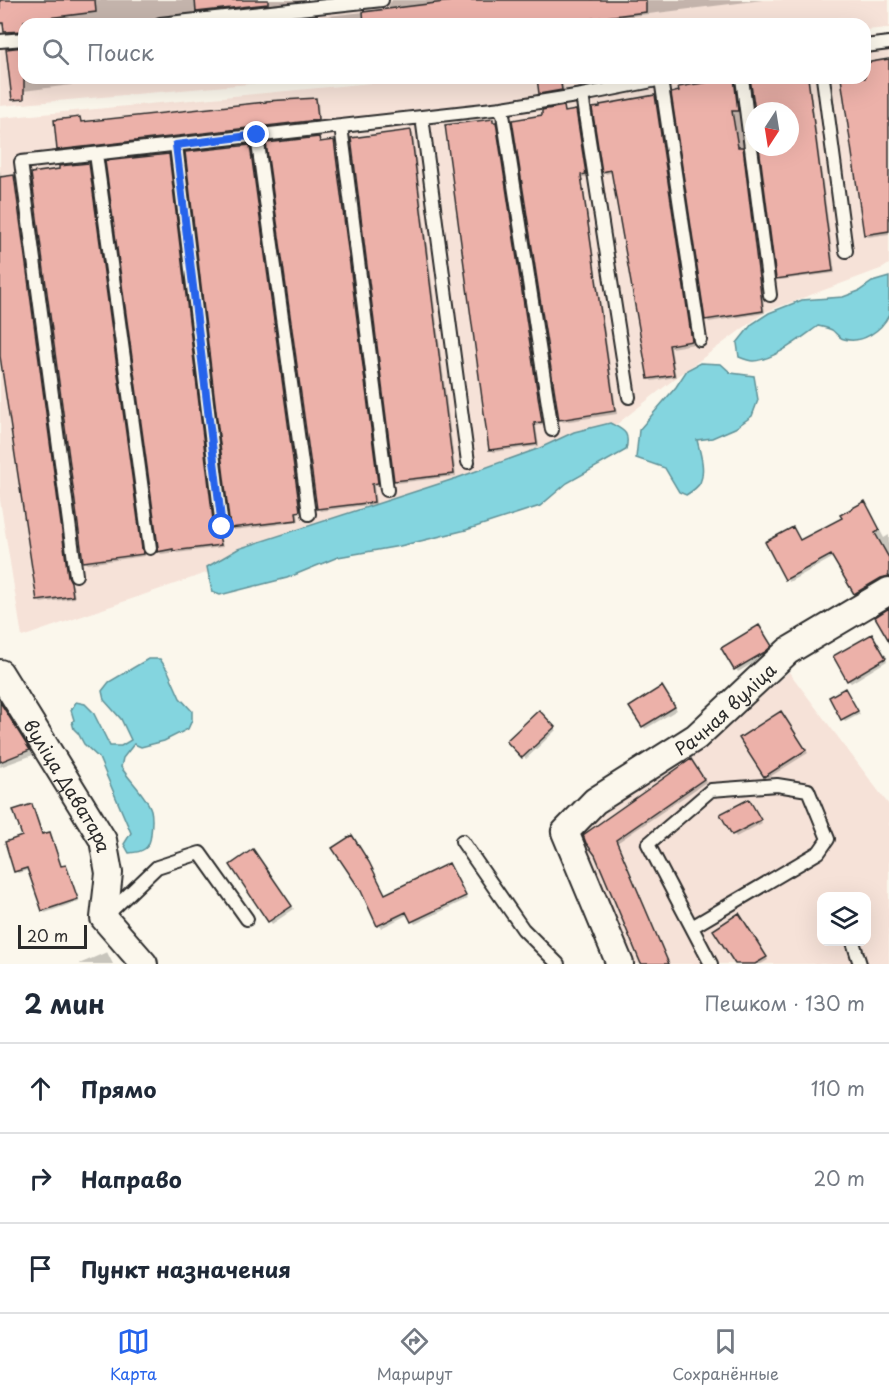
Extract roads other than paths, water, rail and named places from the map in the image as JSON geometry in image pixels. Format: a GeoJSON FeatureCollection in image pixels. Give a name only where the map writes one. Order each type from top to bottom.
{"type":"FeatureCollection","features":[{"type":"Feature","properties":{"kind":"street","name":"Рачная вуліца"},"geometry":{"type":"LineString","coordinates":[[620,964],[565,832],[595,801],[696,737],[788,651],[889,591]]}},
{"type":"Feature","properties":{"kind":"street","name":"вуліца Даватара"},"geometry":{"type":"LineString","coordinates":[[0,673],[103,840],[109,873],[104,918]]}},
{"type":"Feature","properties":{"kind":"street"},"geometry":{"type":"LineString","coordinates":[[104,918],[144,964]]}},
{"type":"Feature","properties":{"kind":"lane"},"geometry":{"type":"LineString","coordinates":[[216,18],[382,0]]}},
{"type":"Feature","properties":{"kind":"lane"},"geometry":{"type":"LineString","coordinates":[[0,41],[18,40]]}},
{"type":"Feature","properties":{"kind":"lane"},"geometry":{"type":"LineString","coordinates":[[871,45],[889,43]]}},
{"type":"Feature","properties":{"kind":"lane"},"geometry":{"type":"LineString","coordinates":[[76,575],[21,162],[502,108],[637,84]]}},
{"type":"Feature","properties":{"kind":"lane"},"geometry":{"type":"LineString","coordinates":[[665,84],[700,340]]}},
{"type":"Feature","properties":{"kind":"lane"},"geometry":{"type":"LineString","coordinates":[[743,84],[770,295]]}},
{"type":"Feature","properties":{"kind":"lane"},"geometry":{"type":"LineString","coordinates":[[824,84],[846,251]]}},
{"type":"Feature","properties":{"kind":"lane"},"geometry":{"type":"LineString","coordinates":[[582,94],[629,397]]}},
{"type":"Feature","properties":{"kind":"lane"},"geometry":{"type":"LineString","coordinates":[[502,108],[552,430]]}},
{"type":"Feature","properties":{"kind":"lane"},"geometry":{"type":"LineString","coordinates":[[422,117],[468,462]]}},
{"type":"Feature","properties":{"kind":"lane"},"geometry":{"type":"LineString","coordinates":[[341,126],[387,490]]}},
{"type":"Feature","properties":{"kind":"lane"},"geometry":{"type":"LineString","coordinates":[[257,135],[309,514]]}},
{"type":"Feature","properties":{"kind":"lane"},"geometry":{"type":"LineString","coordinates":[[176,145],[222,527]]}},
{"type":"Feature","properties":{"kind":"lane"},"geometry":{"type":"LineString","coordinates":[[96,154],[150,548]]}},
{"type":"Feature","properties":{"kind":"lane"},"geometry":{"type":"LineString","coordinates":[[692,927],[819,852],[828,839],[808,790],[777,785],[711,790],[648,844],[711,964]]}},
{"type":"Feature","properties":{"kind":"lane"},"geometry":{"type":"LineString","coordinates":[[462,841],[523,929],[558,964]]}},
{"type":"Feature","properties":{"kind":"lane"},"geometry":{"type":"LineString","coordinates":[[104,918],[157,867],[200,853],[247,920]]}},
{"type":"Feature","properties":{"kind":"lane"},"geometry":{"type":"LineString","coordinates":[[854,946],[860,964]]}},
{"type":"Feature","properties":{"kind":"water"},"geometry":{"type":"Polygon","coordinates":[[[889,277],[889,315],[886,321],[870,335],[858,340],[844,339],[832,330],[818,326],[770,357],[753,361],[739,357],[737,343],[752,324],[769,313],[802,300],[843,297],[859,291],[872,282],[889,277]]]}},
{"type":"Feature","properties":{"kind":"water"},"geometry":{"type":"Polygon","coordinates":[[[700,363],[721,364],[731,373],[754,376],[758,400],[752,416],[735,428],[712,438],[697,440],[702,461],[702,478],[697,487],[686,495],[679,492],[665,468],[636,458],[639,430],[676,387],[687,370],[700,363]]]}},
{"type":"Feature","properties":{"kind":"water"},"geometry":{"type":"Polygon","coordinates":[[[610,423],[627,436],[626,450],[567,483],[540,506],[466,530],[400,546],[338,557],[287,578],[220,595],[212,592],[207,567],[238,549],[457,478],[540,448],[574,432],[610,423]]]}},
{"type":"Feature","properties":{"kind":"water"},"geometry":{"type":"Polygon","coordinates":[[[148,659],[160,659],[180,698],[192,711],[192,720],[188,729],[164,741],[141,747],[134,744],[123,758],[121,767],[146,799],[152,816],[150,839],[147,846],[142,851],[129,853],[124,844],[131,833],[99,758],[84,744],[74,729],[71,710],[76,702],[85,704],[93,712],[110,746],[121,746],[131,740],[121,719],[104,700],[102,691],[109,682],[148,659]]]}}]}
